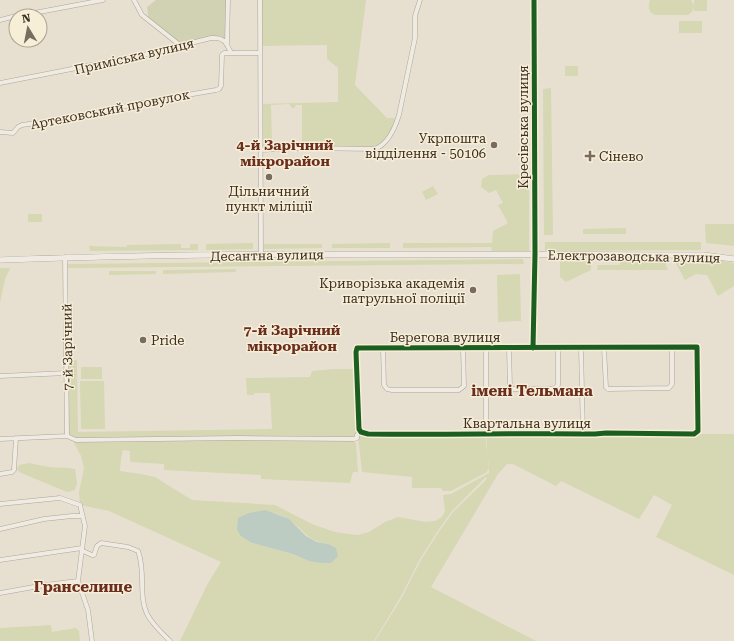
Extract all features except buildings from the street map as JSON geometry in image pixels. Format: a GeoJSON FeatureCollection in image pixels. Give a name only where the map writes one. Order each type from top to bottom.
{"type":"FeatureCollection","features":[{"type":"Feature","properties":{"kind":"main road","name":"Десантна вулиця"},"geometry":{"type":"LineString","coordinates":[[0,260],[261,255],[534,254]]}},
{"type":"Feature","properties":{"kind":"main road","name":"Електрозаводська вулиця"},"geometry":{"type":"LineString","coordinates":[[534,254],[703,255],[734,259]]}},
{"type":"Feature","properties":{"kind":"street"},"geometry":{"type":"LineString","coordinates":[[48,10],[103,0]]}},
{"type":"Feature","properties":{"kind":"street"},"geometry":{"type":"LineString","coordinates":[[134,0],[142,15],[181,46]]}},
{"type":"Feature","properties":{"kind":"street"},"geometry":{"type":"LineString","coordinates":[[228,0],[227,43],[231,53],[260,53]]}},
{"type":"Feature","properties":{"kind":"street"},"geometry":{"type":"LineString","coordinates":[[260,0],[261,255]]}},
{"type":"Feature","properties":{"kind":"street"},"geometry":{"type":"LineString","coordinates":[[260,150],[302,148],[374,149],[382,146],[398,119],[415,38],[415,16],[420,0]]}},
{"type":"Feature","properties":{"kind":"street","name":"Кресівська вулиця"},"geometry":{"type":"LineString","coordinates":[[534,0],[534,254]]}},
{"type":"Feature","properties":{"kind":"street","name":"Приміська вулиця"},"geometry":{"type":"LineString","coordinates":[[0,84],[143,55],[205,39],[216,38],[227,43]]}},
{"type":"Feature","properties":{"kind":"street","name":"Артековський провулок"},"geometry":{"type":"LineString","coordinates":[[0,132],[13,133],[18,127],[22,126],[66,119],[141,103],[219,89],[221,86],[221,57],[224,53],[231,53]]}},
{"type":"Feature","properties":{"kind":"street"},"geometry":{"type":"LineString","coordinates":[[533,348],[534,254]]}},
{"type":"Feature","properties":{"kind":"street","name":"7-й Зарічний"},"geometry":{"type":"LineString","coordinates":[[65,258],[68,436]]}},
{"type":"Feature","properties":{"kind":"street","name":"Берегова вулиця"},"geometry":{"type":"LineString","coordinates":[[361,432],[358,424],[357,348],[697,348],[698,431],[694,434]]}},
{"type":"Feature","properties":{"kind":"street","name":"Берегова вулиця"},"geometry":{"type":"LineString","coordinates":[[383,348],[385,388],[387,390],[459,390],[464,386],[463,348]]}},
{"type":"Feature","properties":{"kind":"street"},"geometry":{"type":"LineString","coordinates":[[486,348],[486,433]]}},
{"type":"Feature","properties":{"kind":"street","name":"Берегова вулиця"},"geometry":{"type":"LineString","coordinates":[[510,348],[510,387],[512,389],[557,388],[558,348]]}},
{"type":"Feature","properties":{"kind":"street"},"geometry":{"type":"LineString","coordinates":[[580,348],[583,434]]}},
{"type":"Feature","properties":{"kind":"street"},"geometry":{"type":"LineString","coordinates":[[604,348],[606,388],[651,389],[671,387],[672,348]]}},
{"type":"Feature","properties":{"kind":"street"},"geometry":{"type":"LineString","coordinates":[[0,376],[67,373]]}},
{"type":"Feature","properties":{"kind":"street"},"geometry":{"type":"LineString","coordinates":[[0,439],[68,436],[76,440],[357,438],[357,435],[361,432]]}},
{"type":"Feature","properties":{"kind":"street","name":"Квартальна вулиця"},"geometry":{"type":"LineString","coordinates":[[361,432],[368,434],[694,434]]}},
{"type":"Feature","properties":{"kind":"street"},"geometry":{"type":"LineString","coordinates":[[0,474],[12,472],[14,470],[16,438]]}},
{"type":"Feature","properties":{"kind":"street"},"geometry":{"type":"LineString","coordinates":[[0,504],[60,498],[80,505],[85,526],[78,581],[88,610],[92,641]]}},
{"type":"Feature","properties":{"kind":"street"},"geometry":{"type":"LineString","coordinates":[[0,529],[44,519],[82,516]]}},
{"type":"Feature","properties":{"kind":"street"},"geometry":{"type":"LineString","coordinates":[[0,560],[82,550],[94,555],[101,543],[128,546],[140,555],[143,603],[145,610],[148,616],[170,641]]}},
{"type":"Feature","properties":{"kind":"street"},"geometry":{"type":"LineString","coordinates":[[0,593],[78,581]]}},
{"type":"Feature","properties":{"kind":"green space"},"geometry":{"type":"Polygon","coordinates":[[[156,0],[228,0],[227,43],[216,38],[181,46],[149,22],[147,7],[156,0]]]}},
{"type":"Feature","properties":{"kind":"green space"},"geometry":{"type":"Polygon","coordinates":[[[260,0],[366,0],[355,85],[387,118],[394,118],[396,123],[382,146],[375,149],[260,150],[260,104],[338,102],[338,68],[327,59],[327,45],[260,46],[260,0]],[[289,104],[271,105],[272,144],[302,144],[302,105],[296,105],[292,108],[289,104]]]}},
{"type":"Feature","properties":{"kind":"green space"},"geometry":{"type":"Polygon","coordinates":[[[650,0],[691,0],[694,6],[694,0],[707,0],[707,11],[694,11],[694,7],[692,12],[688,15],[655,15],[649,9],[650,0]]]}},
{"type":"Feature","properties":{"kind":"green space"},"geometry":{"type":"Polygon","coordinates":[[[679,21],[702,21],[702,33],[679,33],[679,21]]]}},
{"type":"Feature","properties":{"kind":"green space"},"geometry":{"type":"Polygon","coordinates":[[[565,66],[578,66],[578,76],[565,76],[565,66]]]}},
{"type":"Feature","properties":{"kind":"green space"},"geometry":{"type":"Polygon","coordinates":[[[551,88],[553,235],[544,235],[543,89],[551,88]]]}},
{"type":"Feature","properties":{"kind":"green space"},"geometry":{"type":"Polygon","coordinates":[[[529,174],[529,251],[492,251],[491,247],[403,248],[403,243],[492,243],[493,231],[508,223],[498,205],[503,203],[496,190],[489,193],[481,187],[482,179],[489,175],[529,174]]]}},
{"type":"Feature","properties":{"kind":"green space"},"geometry":{"type":"Polygon","coordinates":[[[433,186],[438,194],[426,200],[422,192],[433,186]]]}},
{"type":"Feature","properties":{"kind":"green space"},"geometry":{"type":"Polygon","coordinates":[[[28,214],[42,214],[42,222],[28,222],[28,214]]]}},
{"type":"Feature","properties":{"kind":"green space"},"geometry":{"type":"Polygon","coordinates":[[[705,224],[734,224],[734,246],[706,243],[705,224]]]}},
{"type":"Feature","properties":{"kind":"green space"},"geometry":{"type":"Polygon","coordinates":[[[626,228],[626,234],[583,234],[583,229],[626,228]]]}},
{"type":"Feature","properties":{"kind":"green space"},"geometry":{"type":"Polygon","coordinates":[[[545,242],[701,242],[701,250],[545,251],[545,242]]]}},
{"type":"Feature","properties":{"kind":"green space"},"geometry":{"type":"Polygon","coordinates":[[[253,243],[253,249],[206,250],[206,244],[253,243]]]}},
{"type":"Feature","properties":{"kind":"green space"},"geometry":{"type":"Polygon","coordinates":[[[390,243],[390,248],[332,248],[332,244],[390,243]]]}},
{"type":"Feature","properties":{"kind":"green space"},"geometry":{"type":"Polygon","coordinates":[[[181,244],[181,248],[190,248],[190,244],[198,244],[198,250],[90,251],[89,246],[127,247],[127,245],[181,244]]]}},
{"type":"Feature","properties":{"kind":"green space"},"geometry":{"type":"Polygon","coordinates":[[[264,244],[322,244],[322,248],[264,249],[264,244]]]}},
{"type":"Feature","properties":{"kind":"green space"},"geometry":{"type":"Polygon","coordinates":[[[523,259],[524,264],[68,268],[68,264],[523,259]]]}},
{"type":"Feature","properties":{"kind":"green space"},"geometry":{"type":"Polygon","coordinates":[[[710,259],[734,263],[734,286],[718,296],[707,275],[696,274],[685,280],[674,260],[710,259]]]}},
{"type":"Feature","properties":{"kind":"green space"},"geometry":{"type":"Polygon","coordinates":[[[620,260],[666,260],[668,270],[597,270],[598,265],[620,265],[620,260]]]}},
{"type":"Feature","properties":{"kind":"green space"},"geometry":{"type":"Polygon","coordinates":[[[560,261],[591,261],[591,270],[566,282],[560,277],[560,261]]]}},
{"type":"Feature","properties":{"kind":"green space"},"geometry":{"type":"Polygon","coordinates":[[[0,268],[10,269],[5,279],[0,303],[0,268]]]}},
{"type":"Feature","properties":{"kind":"green space"},"geometry":{"type":"Polygon","coordinates":[[[236,269],[236,272],[163,274],[163,270],[236,269]]]}},
{"type":"Feature","properties":{"kind":"green space"},"geometry":{"type":"Polygon","coordinates":[[[109,271],[156,271],[156,274],[109,275],[109,271]]]}},
{"type":"Feature","properties":{"kind":"green space"},"geometry":{"type":"Polygon","coordinates":[[[520,274],[521,321],[498,322],[497,275],[520,274]]]}},
{"type":"Feature","properties":{"kind":"green space"},"geometry":{"type":"Polygon","coordinates":[[[77,360],[78,432],[272,429],[270,393],[254,393],[254,395],[247,395],[246,378],[310,377],[312,371],[357,369],[361,432],[352,440],[356,443],[358,472],[353,472],[350,483],[261,479],[261,475],[164,470],[164,464],[130,462],[130,451],[123,450],[120,471],[155,477],[192,500],[275,505],[312,524],[335,532],[358,535],[369,532],[385,522],[398,517],[426,522],[435,521],[442,517],[445,511],[443,495],[451,494],[489,473],[486,433],[734,434],[734,575],[656,537],[672,505],[654,495],[639,519],[561,481],[556,486],[513,464],[507,464],[498,474],[431,587],[536,641],[375,641],[401,599],[421,560],[440,530],[453,512],[486,480],[487,476],[452,511],[439,529],[420,559],[400,598],[374,641],[180,641],[207,585],[221,562],[109,511],[80,505],[79,492],[84,468],[81,456],[72,439],[67,436],[67,361],[77,360]],[[266,510],[252,543],[293,554],[309,561],[328,544],[310,538],[287,518],[266,510]]]}},
{"type":"Feature","properties":{"kind":"green space"},"geometry":{"type":"Polygon","coordinates":[[[81,367],[102,367],[102,379],[81,379],[81,367]]]}},
{"type":"Feature","properties":{"kind":"green space"},"geometry":{"type":"Polygon","coordinates":[[[80,381],[104,381],[105,429],[81,429],[80,381]]]}},
{"type":"Feature","properties":{"kind":"green space"},"geometry":{"type":"Polygon","coordinates":[[[485,435],[489,466],[487,472],[451,491],[443,491],[441,488],[412,488],[412,477],[362,472],[358,436],[485,435]]]}},
{"type":"Feature","properties":{"kind":"green space"},"geometry":{"type":"Polygon","coordinates":[[[29,463],[49,467],[75,469],[77,483],[75,490],[67,492],[19,472],[17,469],[19,465],[29,463]]]}},
{"type":"Feature","properties":{"kind":"green space"},"geometry":{"type":"Polygon","coordinates":[[[51,625],[52,632],[76,628],[79,631],[80,641],[0,641],[0,628],[51,625]]]}},
{"type":"Feature","properties":{"kind":"shaded area"},"geometry":{"type":"Polygon","coordinates":[[[266,510],[289,519],[306,536],[317,542],[328,544],[336,548],[338,556],[331,563],[309,561],[293,554],[252,543],[241,536],[237,530],[238,518],[249,513],[266,510]]]}},
{"type":"Feature","properties":{"kind":"cycle path"},"geometry":{"type":"LineString","coordinates":[[533,348],[535,254],[534,0]]}},
{"type":"Feature","properties":{"kind":"cycle path"},"geometry":{"type":"LineString","coordinates":[[697,347],[698,431],[694,434],[368,434],[361,432],[359,429],[357,348],[697,347]]}},
{"type":"Feature","properties":{"kind":"place","name":"Укрпошта відділення - 50106"},"geometry":{"type":"Point","coordinates":[494,145]}},
{"type":"Feature","properties":{"kind":"place","name":"Сінево"},"geometry":{"type":"Point","coordinates":[590,156]}},
{"type":"Feature","properties":{"kind":"place","name":"Дільничний пункт міліції"},"geometry":{"type":"Point","coordinates":[269,177]}},
{"type":"Feature","properties":{"kind":"place","name":"Криворізька академія патрульної поліції"},"geometry":{"type":"Point","coordinates":[473,290]}},
{"type":"Feature","properties":{"kind":"place","name":"Pride"},"geometry":{"type":"Point","coordinates":[143,340]}},
{"type":"Feature","properties":{"kind":"district","name":"4-й Зарічний мікрорайон"},"geometry":{"type":"Point","coordinates":[285,154]}},
{"type":"Feature","properties":{"kind":"district","name":"7-й Зарічний мікрорайон"},"geometry":{"type":"Point","coordinates":[292,338]}},
{"type":"Feature","properties":{"kind":"district","name":"імені Тельмана"},"geometry":{"type":"Point","coordinates":[532,391]}},
{"type":"Feature","properties":{"kind":"district","name":"Гранселище"},"geometry":{"type":"Point","coordinates":[83,587]}}]}
